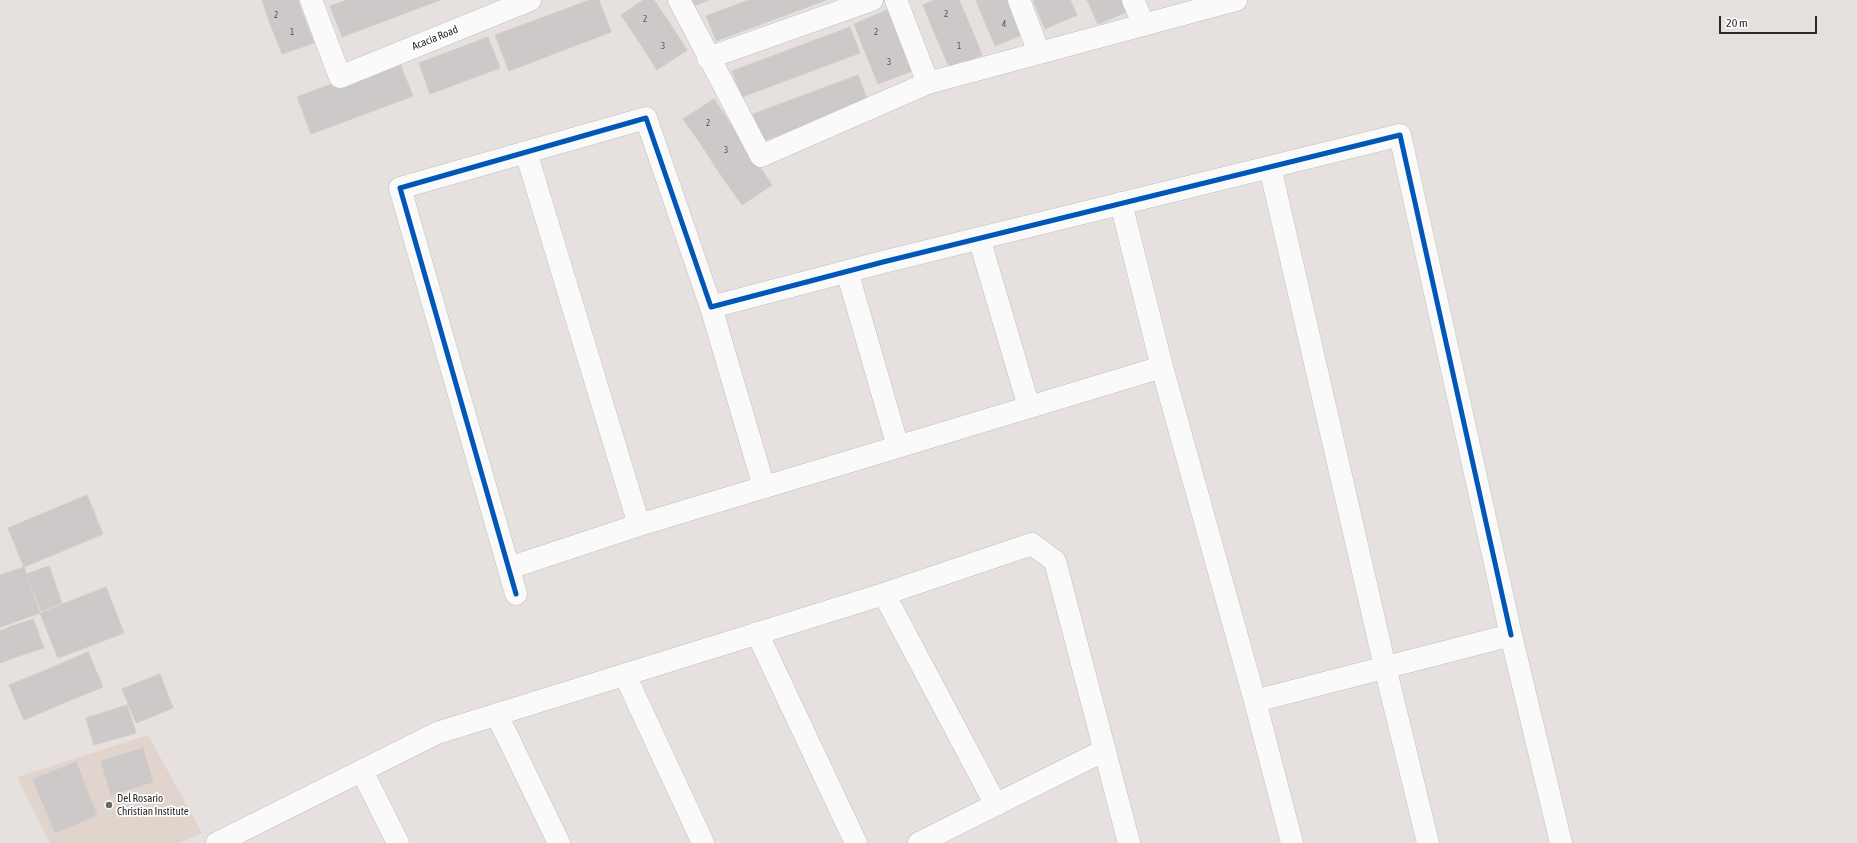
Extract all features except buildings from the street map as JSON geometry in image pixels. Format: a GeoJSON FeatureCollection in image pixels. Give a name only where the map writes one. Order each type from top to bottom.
{"type":"FeatureCollection","features":[{"type":"Feature","properties":{"kind":"street","name":"Acacia Road"},"geometry":{"type":"LineString","coordinates":[[311,0],[340,77],[501,6],[530,0]]}},
{"type":"Feature","properties":{"kind":"street"},"geometry":{"type":"LineString","coordinates":[[679,0],[708,58],[761,156],[928,83],[1236,0]]}},
{"type":"Feature","properties":{"kind":"street"},"geometry":{"type":"LineString","coordinates":[[708,58],[872,0]]}},
{"type":"Feature","properties":{"kind":"street"},"geometry":{"type":"LineString","coordinates":[[896,0],[928,83]]}},
{"type":"Feature","properties":{"kind":"street"},"geometry":{"type":"LineString","coordinates":[[1019,0],[1039,53]]}},
{"type":"Feature","properties":{"kind":"street"},"geometry":{"type":"LineString","coordinates":[[1133,0],[1144,25]]}},
{"type":"Feature","properties":{"kind":"street"},"geometry":{"type":"LineString","coordinates":[[516,594],[400,188],[646,118],[711,307],[764,487]]}},
{"type":"Feature","properties":{"kind":"street"},"geometry":{"type":"LineString","coordinates":[[711,307],[979,238],[1400,135],[1510,635],[1561,843]]}},
{"type":"Feature","properties":{"kind":"street"},"geometry":{"type":"LineString","coordinates":[[526,152],[639,525]]}},
{"type":"Feature","properties":{"kind":"street"},"geometry":{"type":"LineString","coordinates":[[1270,166],[1385,667],[1428,843]]}},
{"type":"Feature","properties":{"kind":"street"},"geometry":{"type":"LineString","coordinates":[[1121,203],[1162,367],[1255,701],[1292,843]]}},
{"type":"Feature","properties":{"kind":"street"},"geometry":{"type":"LineString","coordinates":[[979,238],[1029,407]]}},
{"type":"Feature","properties":{"kind":"street"},"geometry":{"type":"LineString","coordinates":[[847,271],[898,447]]}},
{"type":"Feature","properties":{"kind":"street"},"geometry":{"type":"LineString","coordinates":[[509,568],[639,525],[1162,367]]}},
{"type":"Feature","properties":{"kind":"street"},"geometry":{"type":"LineString","coordinates":[[217,843],[437,733],[884,594],[1032,544],[1055,561],[1129,843]]}},
{"type":"Feature","properties":{"kind":"street"},"geometry":{"type":"LineString","coordinates":[[884,594],[996,805]]}},
{"type":"Feature","properties":{"kind":"street"},"geometry":{"type":"LineString","coordinates":[[757,634],[856,843]]}},
{"type":"Feature","properties":{"kind":"street"},"geometry":{"type":"LineString","coordinates":[[1255,701],[1510,635]]}},
{"type":"Feature","properties":{"kind":"street"},"geometry":{"type":"LineString","coordinates":[[625,675],[703,843]]}},
{"type":"Feature","properties":{"kind":"street"},"geometry":{"type":"LineString","coordinates":[[497,715],[559,843]]}},
{"type":"Feature","properties":{"kind":"street"},"geometry":{"type":"LineString","coordinates":[[919,843],[1105,750]]}},
{"type":"Feature","properties":{"kind":"street"},"geometry":{"type":"LineString","coordinates":[[362,770],[398,843]]}},
{"type":"Feature","properties":{"kind":"shaded area","name":"Del Rosario Christian Institute"},"geometry":{"type":"Polygon","coordinates":[[[148,735],[202,833],[179,843],[50,843],[17,777],[148,735]]]}},
{"type":"Feature","properties":{"kind":"cycle path"},"geometry":{"type":"LineString","coordinates":[[516,594],[400,188],[646,118],[711,307],[883,262],[1400,135],[1511,635]]}},
{"type":"Feature","properties":{"kind":"place","name":"Del Rosario Christian Institute"},"geometry":{"type":"Point","coordinates":[109,805]}}]}
